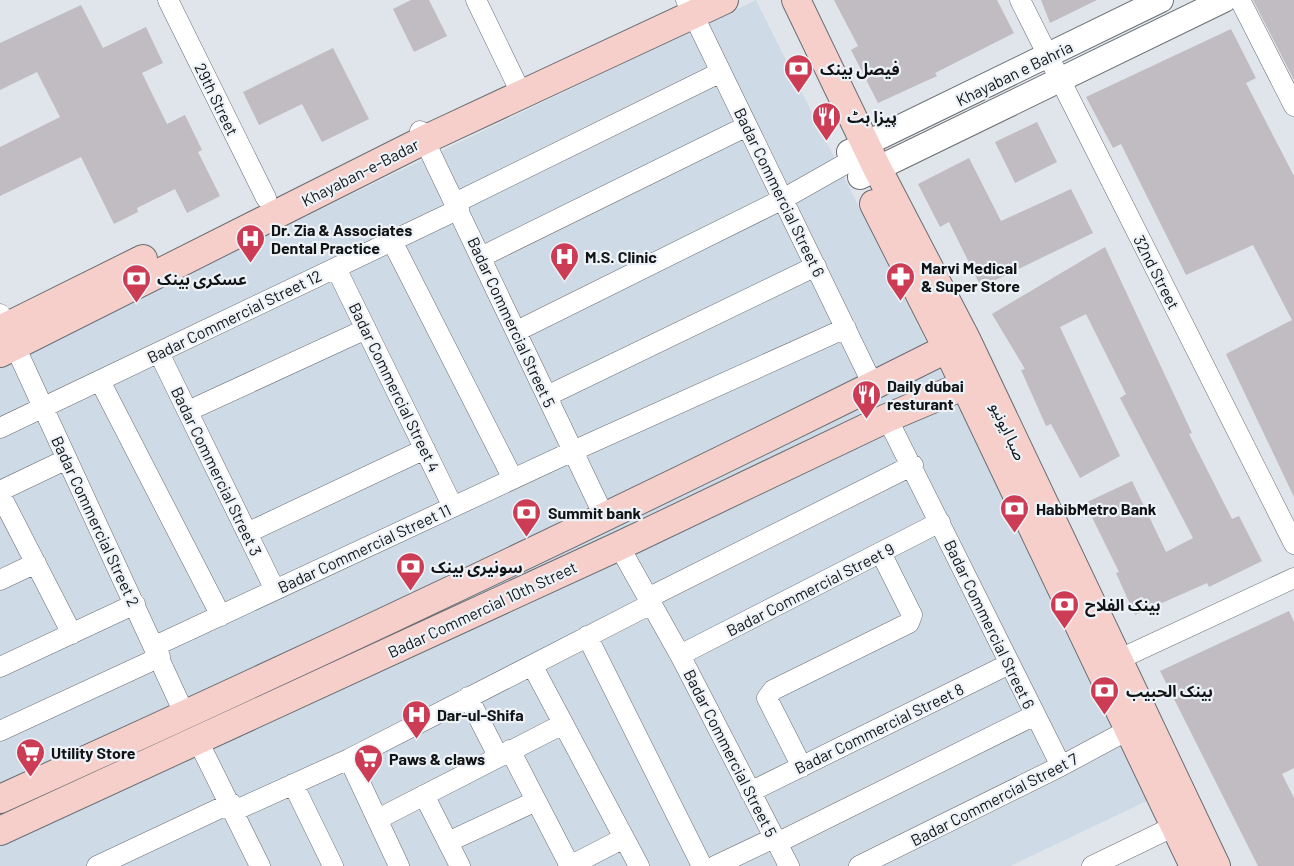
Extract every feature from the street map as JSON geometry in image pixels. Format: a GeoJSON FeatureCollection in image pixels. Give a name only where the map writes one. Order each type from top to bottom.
{"type":"FeatureCollection","features":[{"type":"Feature","properties":{"kind":"main road","name":"Khayaban-e-Badar"},"geometry":{"type":"LineString","coordinates":[[4,334],[687,5],[724,0]]}},
{"type":"Feature","properties":{"kind":"main road","name":"صبا ایونیو"},"geometry":{"type":"LineString","coordinates":[[775,0],[957,343],[1184,822],[1194,866]]}},
{"type":"Feature","properties":{"kind":"main road","name":"صبا ایونیو"},"geometry":{"type":"LineString","coordinates":[[796,0],[861,160]]}},
{"type":"Feature","properties":{"kind":"main road","name":"Khayaban-e-Badar"},"geometry":{"type":"LineString","coordinates":[[4,334],[266,198],[422,134]]}},
{"type":"Feature","properties":{"kind":"main road","name":"Badar Commercial 10th Street"},"geometry":{"type":"LineString","coordinates":[[0,799],[186,715],[604,516],[957,343]]}},
{"type":"Feature","properties":{"kind":"main road","name":"Badar Commercial 10th Street"},"geometry":{"type":"LineString","coordinates":[[0,831],[619,546],[887,418],[974,381]]}},
{"type":"Feature","properties":{"kind":"main road","name":"صبا ایونیو"},"geometry":{"type":"LineString","coordinates":[[1108,665],[1128,730],[1184,822],[1216,866]]}},
{"type":"Feature","properties":{"kind":"street","name":"29th Street"},"geometry":{"type":"LineString","coordinates":[[168,0],[266,198]]}},
{"type":"Feature","properties":{"kind":"street"},"geometry":{"type":"LineString","coordinates":[[476,0],[518,87]]}},
{"type":"Feature","properties":{"kind":"street","name":"32nd Street"},"geometry":{"type":"LineString","coordinates":[[1020,0],[1294,544]]}},
{"type":"Feature","properties":{"kind":"street","name":"Khayaban e Bahria"},"geometry":{"type":"LineString","coordinates":[[861,160],[1047,57],[1161,0]]}},
{"type":"Feature","properties":{"kind":"street"},"geometry":{"type":"LineString","coordinates":[[517,332],[861,160],[1060,81],[1224,0]]}},
{"type":"Feature","properties":{"kind":"street"},"geometry":{"type":"LineString","coordinates":[[1240,0],[1294,106]]}},
{"type":"Feature","properties":{"kind":"street","name":"Badar Commercial Street 6"},"geometry":{"type":"LineString","coordinates":[[687,5],[873,385]]}},
{"type":"Feature","properties":{"kind":"street","name":"Badar Commercial Street 12"},"geometry":{"type":"LineString","coordinates":[[0,428],[392,241],[721,72]]}},
{"type":"Feature","properties":{"kind":"street"},"geometry":{"type":"LineString","coordinates":[[481,257],[747,126]]}},
{"type":"Feature","properties":{"kind":"street","name":"Badar Commercial Street 5"},"geometry":{"type":"LineString","coordinates":[[422,134],[604,516]]}},
{"type":"Feature","properties":{"kind":"street"},"geometry":{"type":"LineString","coordinates":[[392,241],[513,479]]}},
{"type":"Feature","properties":{"kind":"street"},"geometry":{"type":"LineString","coordinates":[[547,396],[816,266]]}},
{"type":"Feature","properties":{"kind":"street","name":"Badar Commercial Street 4"},"geometry":{"type":"LineString","coordinates":[[336,268],[453,507]]}},
{"type":"Feature","properties":{"kind":"street","name":"Badar Commercial Street 11"},"geometry":{"type":"LineString","coordinates":[[0,731],[158,652],[220,616],[573,451],[846,328]]}},
{"type":"Feature","properties":{"kind":"street"},"geometry":{"type":"LineString","coordinates":[[188,411],[366,329]]}},
{"type":"Feature","properties":{"kind":"street","name":"Badar Commercial Street 2"},"geometry":{"type":"LineString","coordinates":[[4,334],[43,408],[186,715]]}},
{"type":"Feature","properties":{"kind":"street","name":"Badar Commercial Street 3"},"geometry":{"type":"LineString","coordinates":[[159,352],[275,590]]}},
{"type":"Feature","properties":{"kind":"street"},"geometry":{"type":"LineString","coordinates":[[100,381],[220,616]]}},
{"type":"Feature","properties":{"kind":"street","name":"Badar Commercial Street 6"},"geometry":{"type":"LineString","coordinates":[[887,418],[1061,766]]}},
{"type":"Feature","properties":{"kind":"street"},"geometry":{"type":"LineString","coordinates":[[248,533],[425,449]]}},
{"type":"Feature","properties":{"kind":"street"},"geometry":{"type":"LineString","coordinates":[[67,459],[0,493],[72,634]]}},
{"type":"Feature","properties":{"kind":"street"},"geometry":{"type":"LineString","coordinates":[[97,866],[349,759],[912,465]]}},
{"type":"Feature","properties":{"kind":"street","name":"Badar Commercial Street 9"},"geometry":{"type":"LineString","coordinates":[[680,655],[940,522]]}},
{"type":"Feature","properties":{"kind":"street","name":"Badar Commercial Street 5"},"geometry":{"type":"LineString","coordinates":[[619,546],[680,655],[789,866]]}},
{"type":"Feature","properties":{"kind":"street"},"geometry":{"type":"LineString","coordinates":[[802,767],[767,698],[773,690],[909,623],[912,615],[881,553]]}},
{"type":"Feature","properties":{"kind":"street"},"geometry":{"type":"LineString","coordinates":[[0,580],[36,563]]}},
{"type":"Feature","properties":{"kind":"street"},"geometry":{"type":"LineString","coordinates":[[1108,665],[1294,578]]}},
{"type":"Feature","properties":{"kind":"street"},"geometry":{"type":"LineString","coordinates":[[0,667],[135,604]]}},
{"type":"Feature","properties":{"kind":"street"},"geometry":{"type":"LineString","coordinates":[[587,636],[702,866]]}},
{"type":"Feature","properties":{"kind":"street","name":"Badar Commercial Street 8"},"geometry":{"type":"LineString","coordinates":[[750,792],[1009,664]]}},
{"type":"Feature","properties":{"kind":"street"},"geometry":{"type":"LineString","coordinates":[[532,665],[639,866]]}},
{"type":"Feature","properties":{"kind":"street"},"geometry":{"type":"LineString","coordinates":[[468,697],[536,801],[570,866],[624,838]]}},
{"type":"Feature","properties":{"kind":"street"},"geometry":{"type":"LineString","coordinates":[[716,866],[776,841],[1035,715]]}},
{"type":"Feature","properties":{"kind":"street"},"geometry":{"type":"LineString","coordinates":[[378,819],[563,724]]}},
{"type":"Feature","properties":{"kind":"street","name":"Badar Commercial Street 7"},"geometry":{"type":"LineString","coordinates":[[859,866],[1061,766],[1128,730]]}},
{"type":"Feature","properties":{"kind":"street"},"geometry":{"type":"LineString","coordinates":[[198,741],[232,807],[255,865]]}},
{"type":"Feature","properties":{"kind":"street"},"geometry":{"type":"LineString","coordinates":[[349,759],[399,866]]}},
{"type":"Feature","properties":{"kind":"street"},"geometry":{"type":"LineString","coordinates":[[293,784],[333,866]]}},
{"type":"Feature","properties":{"kind":"street"},"geometry":{"type":"LineString","coordinates":[[424,795],[460,866]]}},
{"type":"Feature","properties":{"kind":"street"},"geometry":{"type":"LineString","coordinates":[[448,842],[536,801]]}},
{"type":"Feature","properties":{"kind":"street"},"geometry":{"type":"LineString","coordinates":[[1092,866],[1184,822]]}},
{"type":"Feature","properties":{"kind":"shaded area"},"geometry":{"type":"Polygon","coordinates":[[[756,0],[1153,798],[1010,866],[0,866],[0,363],[756,0]]]}},
{"type":"Feature","properties":{"kind":"building"},"geometry":{"type":"Polygon","coordinates":[[[411,0],[429,0],[447,36],[414,52],[393,9],[411,0]]]}},
{"type":"Feature","properties":{"kind":"building"},"geometry":{"type":"Polygon","coordinates":[[[834,0],[997,0],[1014,33],[935,73],[937,76],[878,103],[851,50],[858,46],[834,0]]]}},
{"type":"Feature","properties":{"kind":"building"},"geometry":{"type":"Polygon","coordinates":[[[1041,0],[1097,0],[1050,23],[1041,0]]]}},
{"type":"Feature","properties":{"kind":"building"},"geometry":{"type":"Polygon","coordinates":[[[1253,0],[1294,0],[1294,80],[1253,0]]]}},
{"type":"Feature","properties":{"kind":"building"},"geometry":{"type":"Polygon","coordinates":[[[81,5],[103,48],[146,27],[163,63],[142,73],[167,124],[185,115],[202,150],[198,152],[220,196],[187,213],[175,189],[137,208],[138,212],[114,224],[81,157],[0,196],[0,147],[60,117],[37,72],[0,90],[0,43],[81,5]]]}},
{"type":"Feature","properties":{"kind":"building"},"geometry":{"type":"Polygon","coordinates":[[[1231,29],[1256,78],[1246,83],[1294,176],[1294,497],[1226,354],[1292,320],[1253,245],[1186,275],[1121,144],[1113,148],[1086,97],[1231,29]]]}},
{"type":"Feature","properties":{"kind":"building"},"geometry":{"type":"Polygon","coordinates":[[[333,48],[369,119],[322,142],[302,104],[259,125],[243,92],[333,48]]]}},
{"type":"Feature","properties":{"kind":"building"},"geometry":{"type":"Polygon","coordinates":[[[1037,122],[1057,162],[1015,183],[995,142],[1037,122]]]}},
{"type":"Feature","properties":{"kind":"building"},"geometry":{"type":"Polygon","coordinates":[[[969,158],[1001,221],[1071,189],[1093,233],[981,287],[949,222],[940,227],[918,184],[969,158]]]}},
{"type":"Feature","properties":{"kind":"building"},"geometry":{"type":"Polygon","coordinates":[[[1105,247],[1192,433],[1189,434],[1232,519],[1239,516],[1262,561],[1209,587],[1207,583],[1135,615],[1116,573],[1119,572],[1085,503],[1132,481],[1166,552],[1193,538],[1120,398],[1126,394],[1086,314],[1060,327],[1120,456],[1080,478],[1051,424],[1046,426],[1021,370],[1025,369],[992,314],[1105,247]]]}},
{"type":"Feature","properties":{"kind":"building"},"geometry":{"type":"Polygon","coordinates":[[[1289,611],[1294,622],[1294,768],[1282,774],[1294,798],[1294,866],[1258,866],[1160,671],[1289,611]]]}},
{"type":"Feature","properties":{"kind":"place","name":"فیصل بینک"},"geometry":{"type":"Point","coordinates":[799,94]}},
{"type":"Feature","properties":{"kind":"place","name":"پیزا ہٹ"},"geometry":{"type":"Point","coordinates":[826,142]}},
{"type":"Feature","properties":{"kind":"place","name":"Dr. Zia & Associates Dental Practice"},"geometry":{"type":"Point","coordinates":[250,264]}},
{"type":"Feature","properties":{"kind":"place","name":"M.S. Clinic"},"geometry":{"type":"Point","coordinates":[564,282]}},
{"type":"Feature","properties":{"kind":"place","name":"Marvi Medical & Super Store"},"geometry":{"type":"Point","coordinates":[900,302]}},
{"type":"Feature","properties":{"kind":"place","name":"عسکری بینک"},"geometry":{"type":"Point","coordinates":[136,304]}},
{"type":"Feature","properties":{"kind":"place","name":"Daily dubai resturant"},"geometry":{"type":"Point","coordinates":[866,420]}},
{"type":"Feature","properties":{"kind":"place","name":"HabibMetro Bank"},"geometry":{"type":"Point","coordinates":[1015,534]}},
{"type":"Feature","properties":{"kind":"place","name":"Summit bank"},"geometry":{"type":"Point","coordinates":[527,538]}},
{"type":"Feature","properties":{"kind":"place","name":"سونیری بینک"},"geometry":{"type":"Point","coordinates":[410,592]}},
{"type":"Feature","properties":{"kind":"place","name":"بینک الفلاح"},"geometry":{"type":"Point","coordinates":[1064,630]}},
{"type":"Feature","properties":{"kind":"place","name":"بينک الحبيب"},"geometry":{"type":"Point","coordinates":[1105,716]}},
{"type":"Feature","properties":{"kind":"place","name":"Dar-ul-Shifa"},"geometry":{"type":"Point","coordinates":[416,740]}},
{"type":"Feature","properties":{"kind":"place","name":"Utility Store"},"geometry":{"type":"Point","coordinates":[30,778]}},
{"type":"Feature","properties":{"kind":"place","name":"Paws & claws"},"geometry":{"type":"Point","coordinates":[368,784]}}]}
